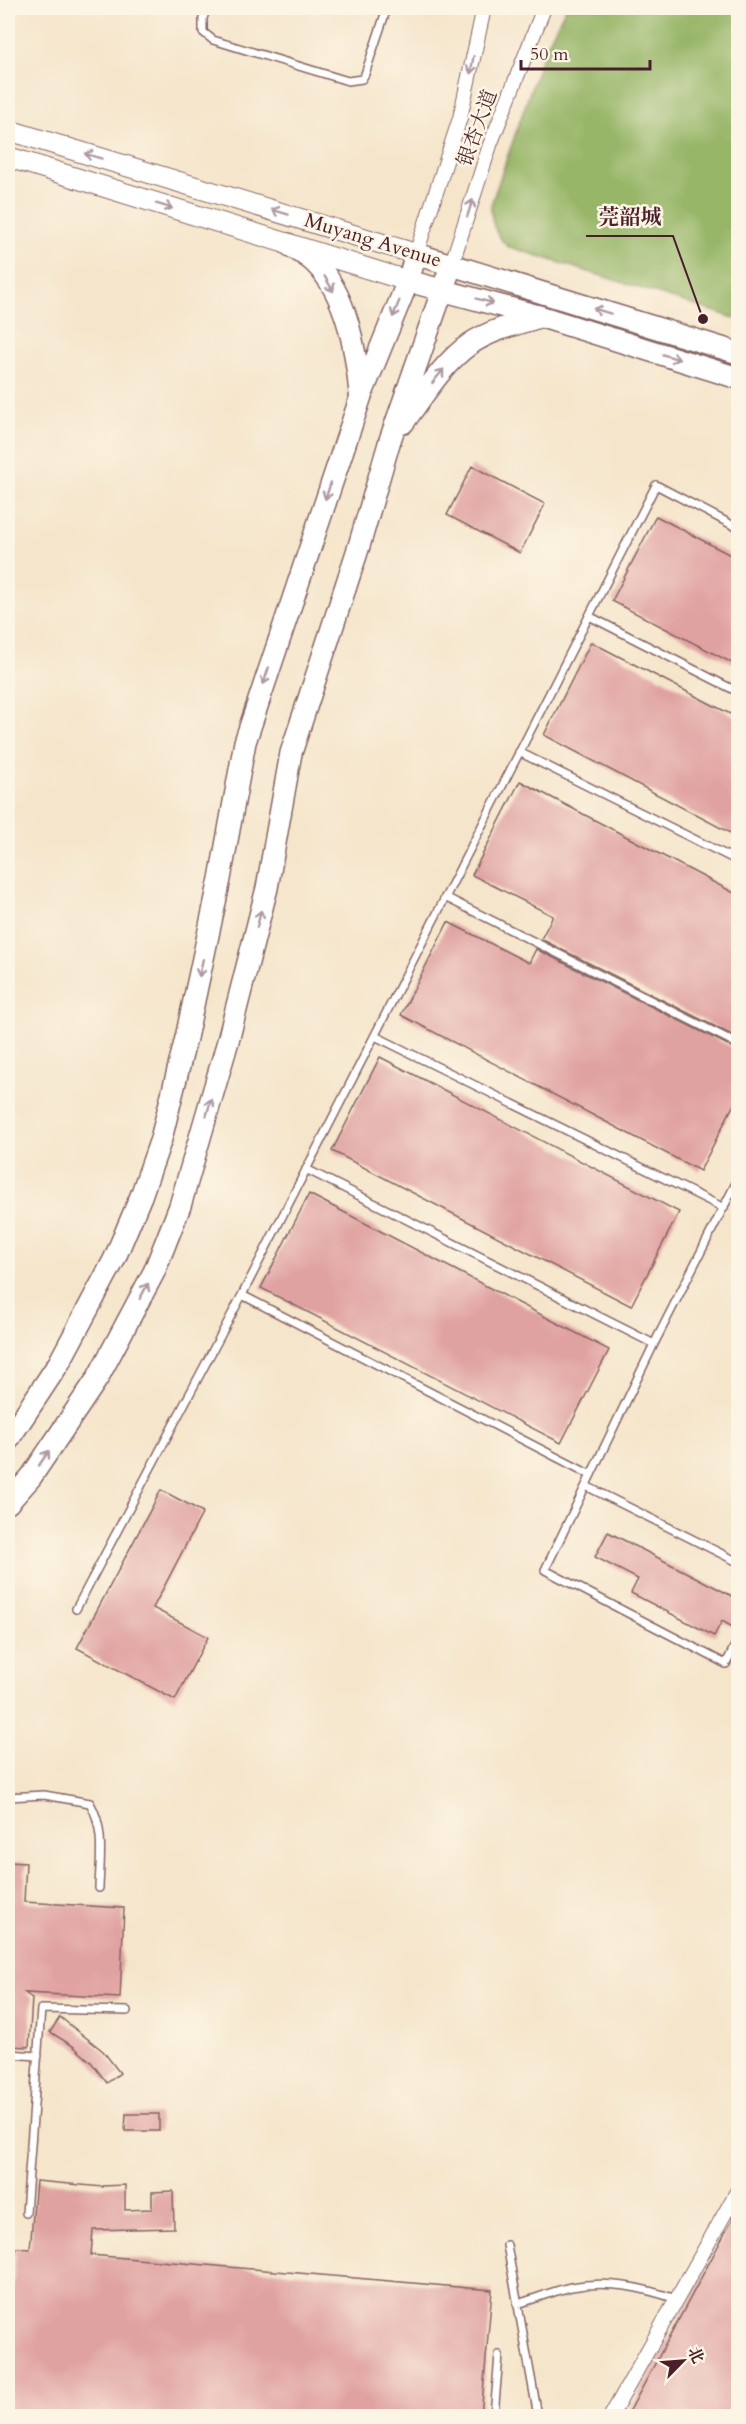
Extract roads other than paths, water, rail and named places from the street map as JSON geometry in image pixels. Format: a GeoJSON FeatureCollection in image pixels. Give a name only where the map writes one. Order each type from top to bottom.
{"type":"FeatureCollection","features":[{"type":"Feature","properties":{"kind":"main road","name":"Muyang Avenue"},"geometry":{"type":"LineString","coordinates":[[8,130],[738,353]]}},
{"type":"Feature","properties":{"kind":"main road","name":"Muyang Avenue"},"geometry":{"type":"LineString","coordinates":[[8,158],[408,280],[542,317],[738,378]]}},
{"type":"Feature","properties":{"kind":"main road"},"geometry":{"type":"LineString","coordinates":[[288,244],[315,263],[328,281],[338,301],[349,327],[356,353],[361,396]]}},
{"type":"Feature","properties":{"kind":"main road"},"geometry":{"type":"LineString","coordinates":[[8,1440],[60,1363],[114,1260],[141,1196],[154,1158],[186,1038],[220,879],[245,742],[361,396],[408,280],[416,254]]}},
{"type":"Feature","properties":{"kind":"main road"},"geometry":{"type":"LineString","coordinates":[[8,1503],[31,1477],[97,1379],[154,1272],[180,1206],[228,1041],[264,899],[291,753],[359,546],[390,440],[452,264]]}},
{"type":"Feature","properties":{"kind":"main road"},"geometry":{"type":"LineString","coordinates":[[390,440],[456,356],[472,343],[498,330],[542,317]]}},
{"type":"Feature","properties":{"kind":"street","name":"银杏大道"},"geometry":{"type":"LineString","coordinates":[[416,254],[459,118],[483,8]]}},
{"type":"Feature","properties":{"kind":"street","name":"银杏大道"},"geometry":{"type":"LineString","coordinates":[[452,264],[490,145],[544,8]]}},
{"type":"Feature","properties":{"kind":"street"},"geometry":{"type":"LineString","coordinates":[[610,2416],[738,2190]]}},
{"type":"Feature","properties":{"kind":"lane"},"geometry":{"type":"LineString","coordinates":[[207,8],[203,18],[203,32],[213,40],[348,81],[362,79],[365,74],[387,8]]}},
{"type":"Feature","properties":{"kind":"lane"},"geometry":{"type":"LineString","coordinates":[[76,1610],[242,1295],[656,485],[738,528]]}},
{"type":"Feature","properties":{"kind":"lane"},"geometry":{"type":"LineString","coordinates":[[589,616],[738,692]]}},
{"type":"Feature","properties":{"kind":"lane"},"geometry":{"type":"LineString","coordinates":[[519,752],[738,861]]}},
{"type":"Feature","properties":{"kind":"lane"},"geometry":{"type":"LineString","coordinates":[[445,897],[738,1044]]}},
{"type":"Feature","properties":{"kind":"lane"},"geometry":{"type":"LineString","coordinates":[[375,1036],[724,1208]]}},
{"type":"Feature","properties":{"kind":"lane"},"geometry":{"type":"LineString","coordinates":[[306,1169],[654,1344]]}},
{"type":"Feature","properties":{"kind":"lane"},"geometry":{"type":"LineString","coordinates":[[738,1179],[654,1344],[545,1570],[726,1664],[736,1641],[738,1642]]}},
{"type":"Feature","properties":{"kind":"lane"},"geometry":{"type":"LineString","coordinates":[[242,1295],[591,1475]]}},
{"type":"Feature","properties":{"kind":"lane"},"geometry":{"type":"LineString","coordinates":[[586,1486],[738,1562]]}},
{"type":"Feature","properties":{"kind":"lane"},"geometry":{"type":"LineString","coordinates":[[8,1797],[44,1795],[90,1803],[97,1815],[101,1830],[99,1887]]}},
{"type":"Feature","properties":{"kind":"lane"},"geometry":{"type":"LineString","coordinates":[[26,2213],[41,2009],[127,2011]]}},
{"type":"Feature","properties":{"kind":"lane"},"geometry":{"type":"LineString","coordinates":[[8,2054],[38,2056]]}},
{"type":"Feature","properties":{"kind":"lane"},"geometry":{"type":"LineString","coordinates":[[507,2245],[538,2416]]}},
{"type":"Feature","properties":{"kind":"lane"},"geometry":{"type":"LineString","coordinates":[[518,2304],[569,2287],[599,2283],[648,2290],[676,2299]]}},
{"type":"Feature","properties":{"kind":"lane"},"geometry":{"type":"LineString","coordinates":[[494,2416],[500,2355]]}},
{"type":"Feature","properties":{"kind":"place","name":"莞韶城"},"geometry":{"type":"Point","coordinates":[703,319]}}]}
